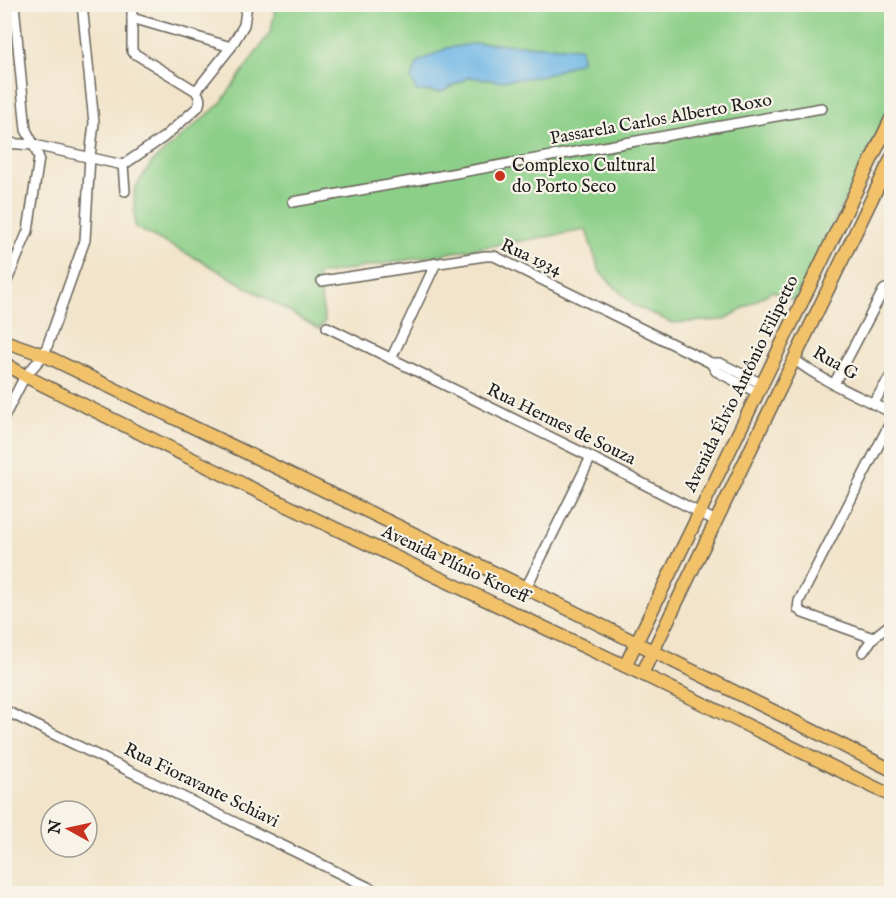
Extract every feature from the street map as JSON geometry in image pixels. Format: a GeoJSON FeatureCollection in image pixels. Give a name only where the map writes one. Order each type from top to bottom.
{"type":"FeatureCollection","features":[{"type":"Feature","properties":{"kind":"main road","name":"Avenida Élvio Antônio Filipetto"},"geometry":{"type":"LineString","coordinates":[[625,666],[762,389],[891,117]]}},
{"type":"Feature","properties":{"kind":"main road","name":"Avenida Élvio Antônio Filipetto"},"geometry":{"type":"LineString","coordinates":[[642,674],[891,157]]}},
{"type":"Feature","properties":{"kind":"main road","name":"Avenida Plínio Kroeff"},"geometry":{"type":"LineString","coordinates":[[4,341],[44,356],[526,588],[891,770]]}},
{"type":"Feature","properties":{"kind":"main road","name":"Avenida Plínio Kroeff"},"geometry":{"type":"LineString","coordinates":[[4,363],[25,376],[273,499],[642,674],[891,796]]}},
{"type":"Feature","properties":{"kind":"main road"},"geometry":{"type":"LineString","coordinates":[[768,412],[769,399],[762,389],[778,385],[784,379]]}},
{"type":"Feature","properties":{"kind":"street"},"geometry":{"type":"LineString","coordinates":[[4,288],[28,231],[39,158],[26,130],[14,4]]}},
{"type":"Feature","properties":{"kind":"street"},"geometry":{"type":"LineString","coordinates":[[4,417],[25,376],[44,356],[85,240],[94,123],[82,4]]}},
{"type":"Feature","properties":{"kind":"street"},"geometry":{"type":"LineString","coordinates":[[132,4],[132,52],[198,95]]}},
{"type":"Feature","properties":{"kind":"street"},"geometry":{"type":"LineString","coordinates":[[4,143],[34,145],[123,165],[164,137],[198,107],[198,95],[244,25],[247,4]]}},
{"type":"Feature","properties":{"kind":"street"},"geometry":{"type":"LineString","coordinates":[[132,18],[231,47]]}},
{"type":"Feature","properties":{"kind":"street","name":"Passarela Carlos Alberto Roxo"},"geometry":{"type":"LineString","coordinates":[[293,202],[822,108]]}},
{"type":"Feature","properties":{"kind":"street"},"geometry":{"type":"LineString","coordinates":[[123,165],[125,191]]}},
{"type":"Feature","properties":{"kind":"street","name":"Rua 1934"},"geometry":{"type":"LineString","coordinates":[[322,281],[490,255],[711,363],[716,371],[762,389]]}},
{"type":"Feature","properties":{"kind":"street"},"geometry":{"type":"LineString","coordinates":[[391,359],[436,263]]}},
{"type":"Feature","properties":{"kind":"street"},"geometry":{"type":"LineString","coordinates":[[834,384],[883,291],[885,289],[891,291]]}},
{"type":"Feature","properties":{"kind":"street","name":"Rua Hermes de Souza"},"geometry":{"type":"LineString","coordinates":[[327,327],[716,521]]}},
{"type":"Feature","properties":{"kind":"street","name":"Rua G"},"geometry":{"type":"LineString","coordinates":[[794,358],[834,384],[891,413]]}},
{"type":"Feature","properties":{"kind":"street"},"geometry":{"type":"LineString","coordinates":[[873,404],[891,374]]}},
{"type":"Feature","properties":{"kind":"street"},"geometry":{"type":"LineString","coordinates":[[873,638],[803,613],[798,609],[799,601],[891,419]]}},
{"type":"Feature","properties":{"kind":"street"},"geometry":{"type":"LineString","coordinates":[[526,588],[591,457]]}},
{"type":"Feature","properties":{"kind":"street"},"geometry":{"type":"LineString","coordinates":[[863,652],[873,638],[891,623]]}},
{"type":"Feature","properties":{"kind":"street","name":"Rua Fioravante Schiavi"},"geometry":{"type":"LineString","coordinates":[[4,710],[382,894]]}},
{"type":"Feature","properties":{"kind":"green space","name":"Complexo Cultural do Porto Seco"},"geometry":{"type":"Polygon","coordinates":[[[276,5],[891,5],[891,106],[795,301],[772,291],[724,320],[672,323],[633,305],[600,272],[586,230],[317,275],[325,321],[319,329],[207,264],[135,227],[134,190],[152,162],[220,104],[271,31],[276,5]]]}},
{"type":"Feature","properties":{"kind":"water"},"geometry":{"type":"Polygon","coordinates":[[[479,43],[581,48],[582,61],[544,76],[499,81],[469,77],[442,92],[416,91],[411,78],[418,62],[447,48],[479,43]]]}},
{"type":"Feature","properties":{"kind":"place","name":"Complexo Cultural do Porto Seco"},"geometry":{"type":"Point","coordinates":[500,176]}}]}
